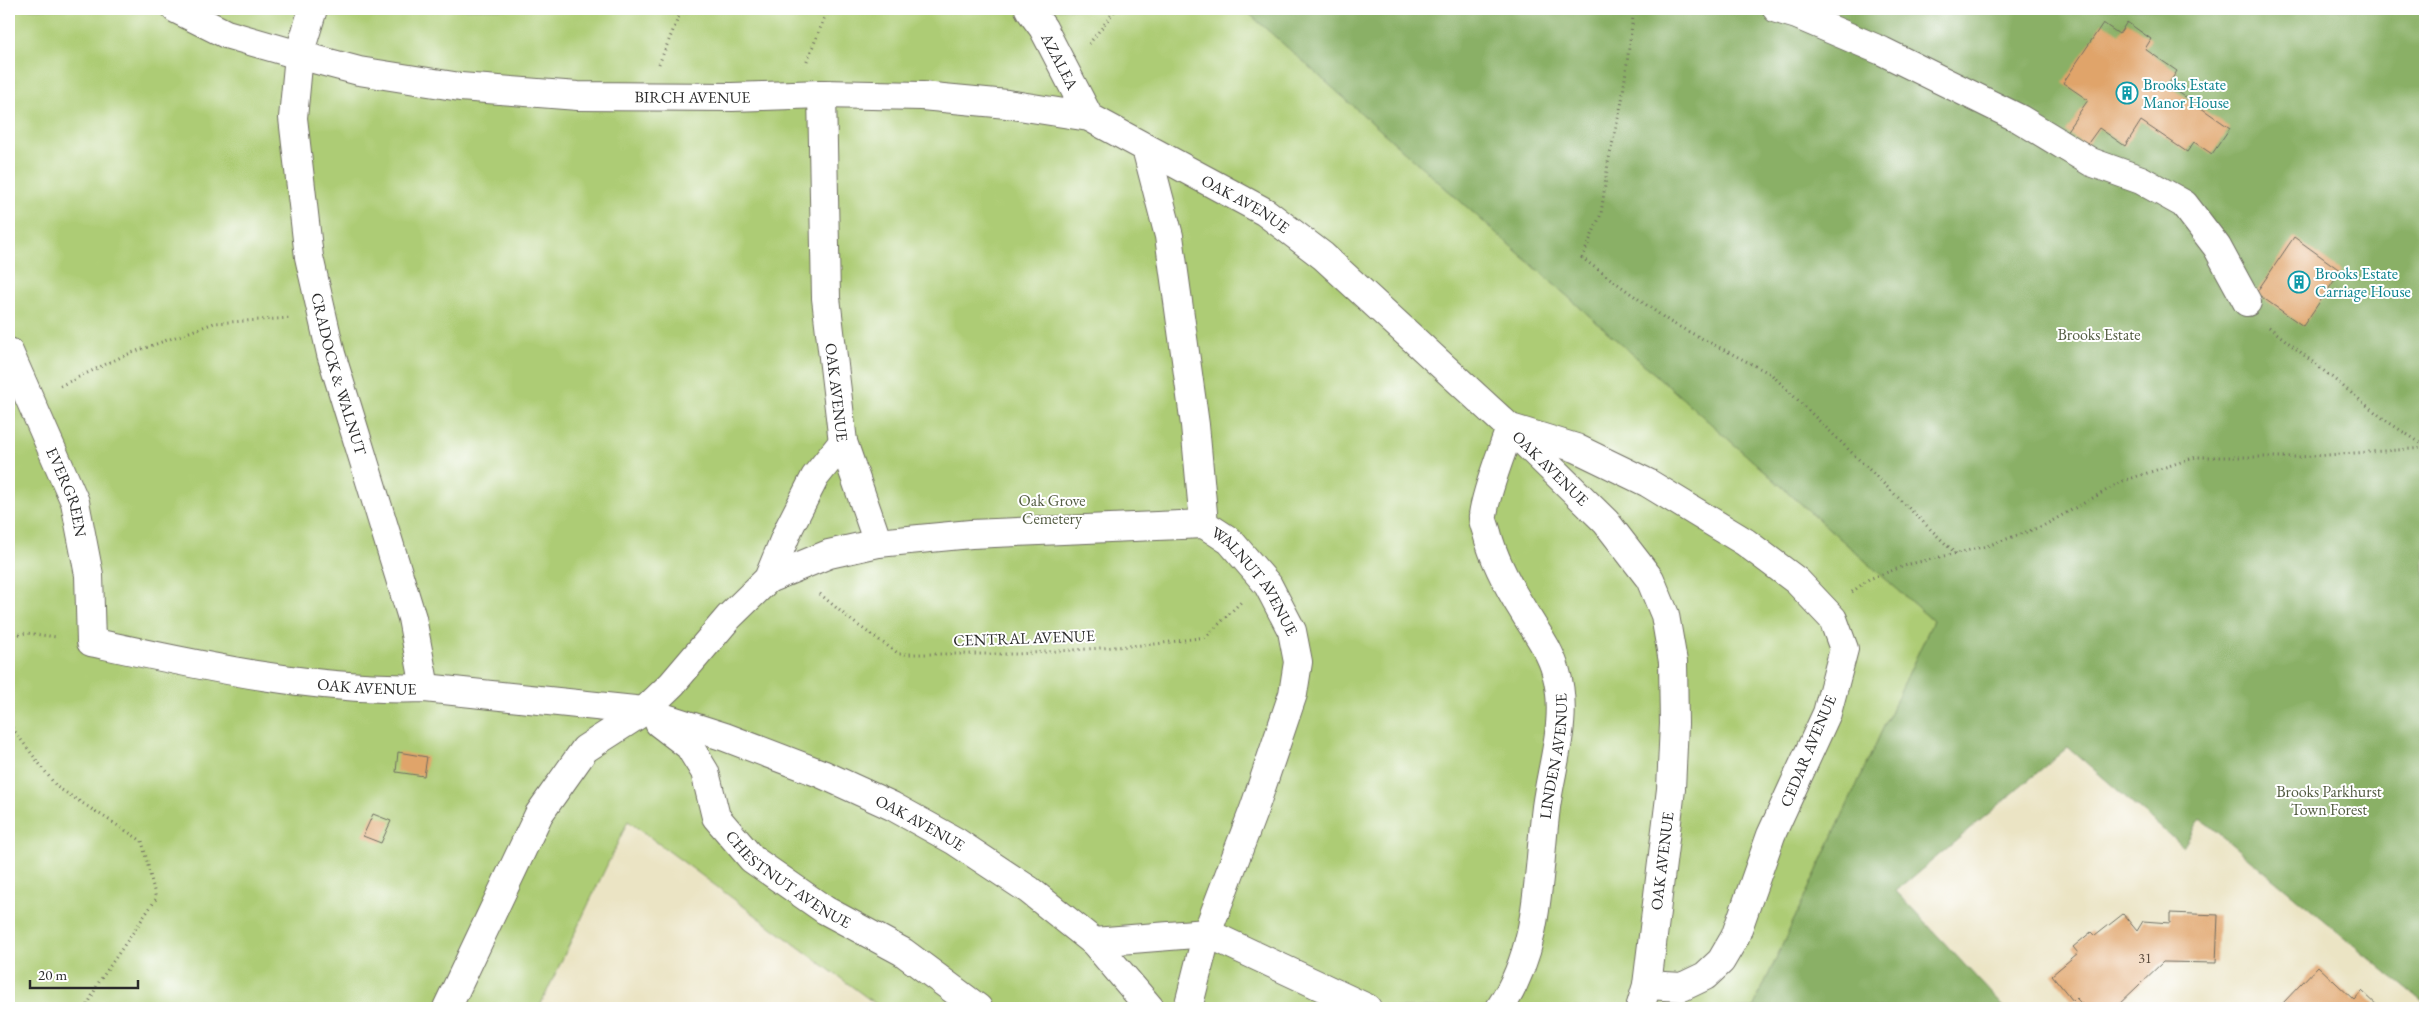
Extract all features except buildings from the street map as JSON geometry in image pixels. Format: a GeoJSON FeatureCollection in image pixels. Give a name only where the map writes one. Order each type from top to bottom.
{"type":"FeatureCollection","features":[{"type":"Feature","properties":{"kind":"lane"},"geometry":{"type":"LineString","coordinates":[[176,9],[226,34],[299,54]]}},
{"type":"Feature","properties":{"kind":"lane","name":"CRADOCK & WALNUT"},"geometry":{"type":"LineString","coordinates":[[312,9],[299,54],[292,118],[309,257],[331,354],[412,618],[425,688]]}},
{"type":"Feature","properties":{"kind":"lane","name":"AZALEA"},"geometry":{"type":"LineString","coordinates":[[1029,9],[1043,28],[1089,117]]}},
{"type":"Feature","properties":{"kind":"lane"},"geometry":{"type":"LineString","coordinates":[[1777,9],[1797,14],[1882,51],[2020,119],[2091,162],[2140,180],[2184,204],[2217,247],[2246,302]]}},
{"type":"Feature","properties":{"kind":"lane","name":"BIRCH AVENUE"},"geometry":{"type":"LineString","coordinates":[[299,54],[359,71],[460,87],[578,96],[822,94],[931,97],[1007,104],[1089,117]]}},
{"type":"Feature","properties":{"kind":"lane","name":"OAK AVENUE"},"geometry":{"type":"LineString","coordinates":[[447,1008],[539,814],[585,749],[644,711],[672,684],[729,617],[776,575],[789,528],[815,477],[843,442],[826,298],[822,94]]}},
{"type":"Feature","properties":{"kind":"lane","name":"OAK AVENUE"},"geometry":{"type":"LineString","coordinates":[[1089,117],[1265,212],[1323,256],[1510,428],[1606,522],[1650,579],[1665,615],[1673,662],[1671,789],[1644,997]]}},
{"type":"Feature","properties":{"kind":"lane","name":"WALNUT AVENUE"},"geometry":{"type":"LineString","coordinates":[[1146,148],[1169,236],[1195,425],[1204,524],[1230,541],[1268,585],[1292,631],[1298,662],[1293,694],[1254,810],[1207,933],[1188,1008]]}},
{"type":"Feature","properties":{"kind":"lane","name":"EVERGREEN"},"geometry":{"type":"LineString","coordinates":[[9,352],[75,502],[89,575],[91,642]]}},
{"type":"Feature","properties":{"kind":"lane","name":"CEDAR AVENUE"},"geometry":{"type":"LineString","coordinates":[[1510,428],[1576,448],[1648,483],[1745,542],[1797,581],[1833,619],[1844,649],[1827,713],[1771,835],[1735,937],[1721,961],[1705,976],[1682,987],[1644,997]]}},
{"type":"Feature","properties":{"kind":"lane","name":"LINDEN AVENUE"},"geometry":{"type":"LineString","coordinates":[[1500,1008],[1520,971],[1532,932],[1542,868],[1546,808],[1558,742],[1560,698],[1556,672],[1544,643],[1523,611],[1500,568],[1489,542],[1483,516],[1510,428]]}},
{"type":"Feature","properties":{"kind":"lane"},"geometry":{"type":"LineString","coordinates":[[843,442],[878,543]]}},
{"type":"Feature","properties":{"kind":"lane"},"geometry":{"type":"LineString","coordinates":[[776,575],[829,554],[878,543],[971,534],[1204,524]]}},
{"type":"Feature","properties":{"kind":"lane","name":"OAK AVENUE"},"geometry":{"type":"LineString","coordinates":[[91,642],[193,664],[337,685],[393,689],[425,688],[644,711],[725,737],[822,774],[892,806],[954,841],[1029,890],[1094,942],[1150,1008]]}},
{"type":"Feature","properties":{"kind":"lane","name":"CHESTNUT AVENUE"},"geometry":{"type":"LineString","coordinates":[[644,711],[689,746],[705,772],[716,817],[752,859],[825,910],[904,952],[978,1008]]}},
{"type":"Feature","properties":{"kind":"lane"},"geometry":{"type":"LineString","coordinates":[[1094,942],[1207,933],[1367,1008]]}},
{"type":"Feature","properties":{"kind":"path"},"geometry":{"type":"LineString","coordinates":[[645,96],[682,9]]}},
{"type":"Feature","properties":{"kind":"path"},"geometry":{"type":"LineString","coordinates":[[795,95],[828,9]]}},
{"type":"Feature","properties":{"kind":"path"},"geometry":{"type":"LineString","coordinates":[[1066,73],[1116,9]]}},
{"type":"Feature","properties":{"kind":"path"},"geometry":{"type":"LineString","coordinates":[[1634,9],[1622,101],[1608,163],[1601,214],[1582,258],[1670,322],[1771,374],[1956,554]]}},
{"type":"Feature","properties":{"kind":"path"},"geometry":{"type":"LineString","coordinates":[[2246,302],[2266,325],[2385,420],[2425,447]]}},
{"type":"Feature","properties":{"kind":"path"},"geometry":{"type":"LineString","coordinates":[[29,400],[124,356],[214,323],[322,316]]}},
{"type":"Feature","properties":{"kind":"path"},"geometry":{"type":"LineString","coordinates":[[1833,619],[1852,593],[1869,579],[1910,564],[1956,554],[2043,526],[2123,481],[2196,458],[2299,457],[2425,447]]}},
{"type":"Feature","properties":{"kind":"path","name":"CENTRAL AVENUE"},"geometry":{"type":"LineString","coordinates":[[776,575],[824,596],[852,621],[899,654],[1009,654],[1156,644],[1206,637],[1244,600],[1255,570]]}},
{"type":"Feature","properties":{"kind":"path"},"geometry":{"type":"LineString","coordinates":[[9,636],[26,633],[91,642]]}},
{"type":"Feature","properties":{"kind":"path"},"geometry":{"type":"LineString","coordinates":[[9,724],[56,787],[142,841],[156,899],[99,982],[86,1008]]}},
{"type":"Feature","properties":{"kind":"green space","name":"Oak Grove Cemetery"},"geometry":{"type":"Polygon","coordinates":[[[9,9],[1244,9],[1933,621],[1753,1008],[881,1008],[628,821],[539,1008],[9,1008],[9,9]]]}},
{"type":"Feature","properties":{"kind":"green space","name":"Brooks Estate"},"geometry":{"type":"Polygon","coordinates":[[[1244,9],[2425,9],[2425,1004],[2201,819],[2183,847],[2068,747],[1896,891],[2005,1008],[1753,1008],[1933,621],[1244,9]]]}},
{"type":"Feature","properties":{"kind":"place","name":"Brooks Estate Manor House"},"geometry":{"type":"Point","coordinates":[2127,93]}},
{"type":"Feature","properties":{"kind":"place","name":"Brooks Estate Carriage House"},"geometry":{"type":"Point","coordinates":[2299,282]}},
{"type":"Feature","properties":{"kind":"park label","name":"Brooks Parkhurst Town Forest"},"geometry":{"type":"Point","coordinates":[2329,800]}}]}
